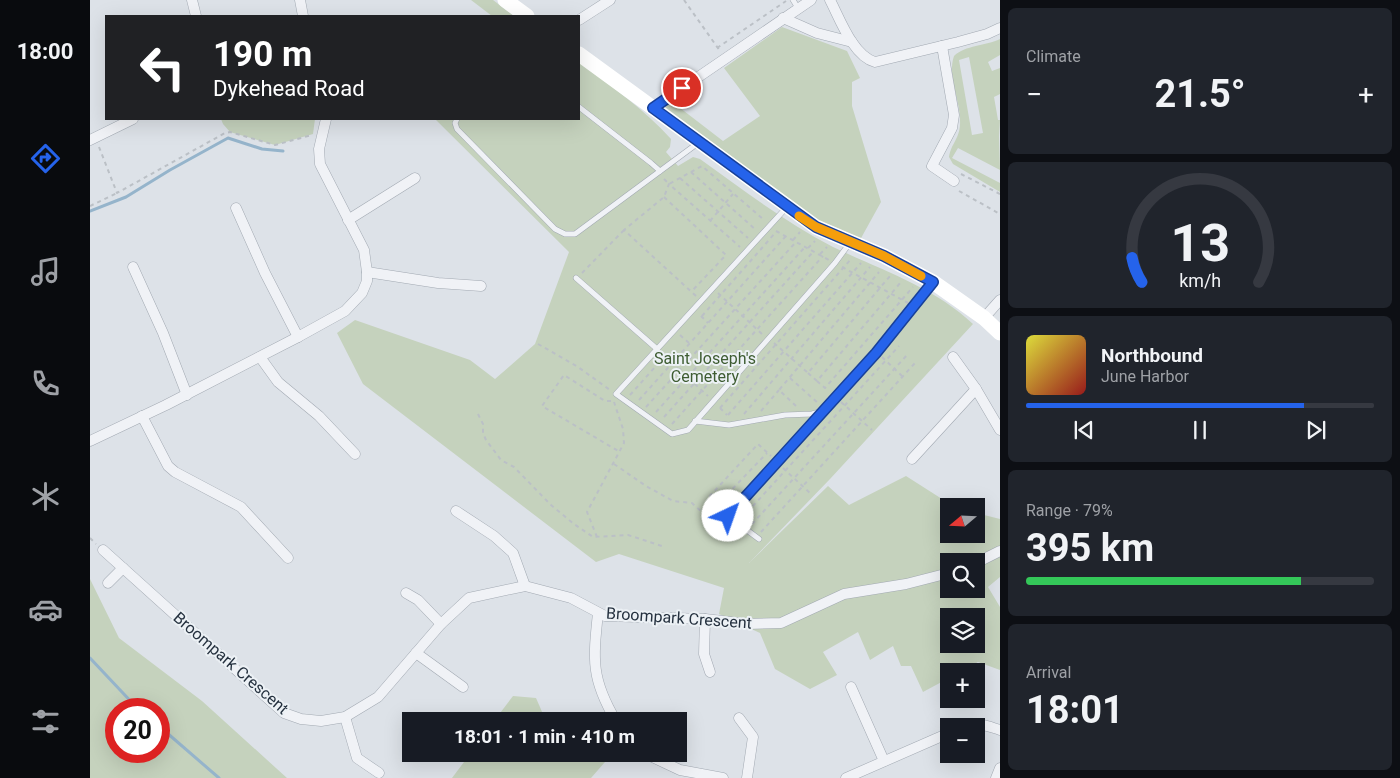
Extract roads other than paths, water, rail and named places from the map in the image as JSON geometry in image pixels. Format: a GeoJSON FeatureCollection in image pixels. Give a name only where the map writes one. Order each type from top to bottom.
{"type":"FeatureCollection","features":[{"type":"Feature","properties":{"kind":"street"},"geometry":{"type":"LineString","coordinates":[[192,0],[196,15]]}},
{"type":"Feature","properties":{"kind":"street"},"geometry":{"type":"LineString","coordinates":[[300,0],[303,15]]}},
{"type":"Feature","properties":{"kind":"street"},"geometry":{"type":"LineString","coordinates":[[505,0],[526,15]]}},
{"type":"Feature","properties":{"kind":"street"},"geometry":{"type":"LineString","coordinates":[[580,19],[610,0]]}},
{"type":"Feature","properties":{"kind":"street"},"geometry":{"type":"LineString","coordinates":[[653,108],[783,18],[795,4],[811,0]]}},
{"type":"Feature","properties":{"kind":"street"},"geometry":{"type":"LineString","coordinates":[[830,0],[852,42],[867,60],[875,62],[987,34],[1000,28]]}},
{"type":"Feature","properties":{"kind":"street"},"geometry":{"type":"LineString","coordinates":[[783,18],[817,33],[852,42]]}},
{"type":"Feature","properties":{"kind":"street"},"geometry":{"type":"LineString","coordinates":[[942,46],[954,115],[952,128],[932,166],[954,181]]}},
{"type":"Feature","properties":{"kind":"street"},"geometry":{"type":"LineString","coordinates":[[580,55],[698,143],[816,227],[884,256],[933,282],[984,318],[1000,333]]}},
{"type":"Feature","properties":{"kind":"street"},"geometry":{"type":"LineString","coordinates":[[93,139],[131,120]]}},
{"type":"Feature","properties":{"kind":"street"},"geometry":{"type":"LineString","coordinates":[[90,441],[187,395],[298,337],[345,311],[362,293],[367,272],[364,250],[320,164],[319,149],[326,120]]}},
{"type":"Feature","properties":{"kind":"street"},"geometry":{"type":"LineString","coordinates":[[348,220],[415,178]]}},
{"type":"Feature","properties":{"kind":"street"},"geometry":{"type":"LineString","coordinates":[[236,208],[265,273],[298,337]]}},
{"type":"Feature","properties":{"kind":"street"},"geometry":{"type":"LineString","coordinates":[[133,267],[164,333],[187,395]]}},
{"type":"Feature","properties":{"kind":"street"},"geometry":{"type":"LineString","coordinates":[[367,272],[438,283],[481,286]]}},
{"type":"Feature","properties":{"kind":"street"},"geometry":{"type":"LineString","coordinates":[[984,318],[1000,300]]}},
{"type":"Feature","properties":{"kind":"street"},"geometry":{"type":"LineString","coordinates":[[260,357],[278,382],[319,416],[356,454]]}},
{"type":"Feature","properties":{"kind":"street"},"geometry":{"type":"LineString","coordinates":[[953,357],[976,389],[1000,430]]}},
{"type":"Feature","properties":{"kind":"street"},"geometry":{"type":"LineString","coordinates":[[912,460],[976,389]]}},
{"type":"Feature","properties":{"kind":"street"},"geometry":{"type":"LineString","coordinates":[[142,416],[168,466],[175,472],[241,507],[288,558]]}},
{"type":"Feature","properties":{"kind":"street"},"geometry":{"type":"LineString","coordinates":[[456,511],[494,536],[513,553],[525,586]]}},
{"type":"Feature","properties":{"kind":"street","name":"Broompark Crescent"},"geometry":{"type":"LineString","coordinates":[[103,550],[284,713],[301,719],[321,721],[346,717],[378,697],[441,624],[469,598],[525,586],[571,598],[605,616],[705,619],[747,624],[782,623],[844,594],[906,584],[940,575]]}},
{"type":"Feature","properties":{"kind":"street"},"geometry":{"type":"LineString","coordinates":[[985,558],[1000,551]]}},
{"type":"Feature","properties":{"kind":"street"},"geometry":{"type":"LineString","coordinates":[[108,583],[123,568]]}},
{"type":"Feature","properties":{"kind":"street"},"geometry":{"type":"LineString","coordinates":[[406,593],[418,600],[441,624]]}},
{"type":"Feature","properties":{"kind":"street"},"geometry":{"type":"LineString","coordinates":[[598,612],[595,669],[603,700],[610,712]]}},
{"type":"Feature","properties":{"kind":"street"},"geometry":{"type":"LineString","coordinates":[[705,619],[704,654],[710,672]]}},
{"type":"Feature","properties":{"kind":"street"},"geometry":{"type":"LineString","coordinates":[[416,653],[462,687]]}},
{"type":"Feature","properties":{"kind":"street"},"geometry":{"type":"LineString","coordinates":[[851,687],[884,761]]}},
{"type":"Feature","properties":{"kind":"street"},"geometry":{"type":"LineString","coordinates":[[346,717],[357,758],[378,773]]}},
{"type":"Feature","properties":{"kind":"street"},"geometry":{"type":"LineString","coordinates":[[739,718],[753,737],[747,778]]}},
{"type":"Feature","properties":{"kind":"street"},"geometry":{"type":"LineString","coordinates":[[985,725],[1000,730]]}},
{"type":"Feature","properties":{"kind":"street"},"geometry":{"type":"LineString","coordinates":[[846,778],[940,737]]}},
{"type":"Feature","properties":{"kind":"street"},"geometry":{"type":"LineString","coordinates":[[663,762],[680,770],[723,778]]}},
{"type":"Feature","properties":{"kind":"street"},"geometry":{"type":"LineString","coordinates":[[996,778],[1000,768]]}},
{"type":"Feature","properties":{"kind":"lane"},"geometry":{"type":"LineString","coordinates":[[580,108],[660,172]]}},
{"type":"Feature","properties":{"kind":"lane"},"geometry":{"type":"LineString","coordinates":[[457,120],[457,128],[555,229],[565,234],[575,234],[698,143]]}},
{"type":"Feature","properties":{"kind":"lane"},"geometry":{"type":"LineString","coordinates":[[786,207],[616,394],[666,431],[672,434],[688,430],[835,263],[850,242]]}},
{"type":"Feature","properties":{"kind":"lane"},"geometry":{"type":"LineString","coordinates":[[576,278],[657,349]]}},
{"type":"Feature","properties":{"kind":"lane"},"geometry":{"type":"LineString","coordinates":[[758,538],[728,516],[876,353],[933,282]]}},
{"type":"Feature","properties":{"kind":"lane"},"geometry":{"type":"LineString","coordinates":[[695,421],[721,424],[736,423],[824,410]]}},
{"type":"Feature","properties":{"kind":"waterway"},"geometry":{"type":"LineString","coordinates":[[90,211],[126,197],[228,138],[262,149],[283,151]]}},
{"type":"Feature","properties":{"kind":"waterway"},"geometry":{"type":"LineString","coordinates":[[90,658],[128,698]]}},
{"type":"Feature","properties":{"kind":"waterway"},"geometry":{"type":"LineString","coordinates":[[170,736],[219,778]]}},
{"type":"Feature","properties":{"kind":"park label","name":"Saint Joseph's Cemetery"},"geometry":{"type":"Point","coordinates":[705,367]}}]}
